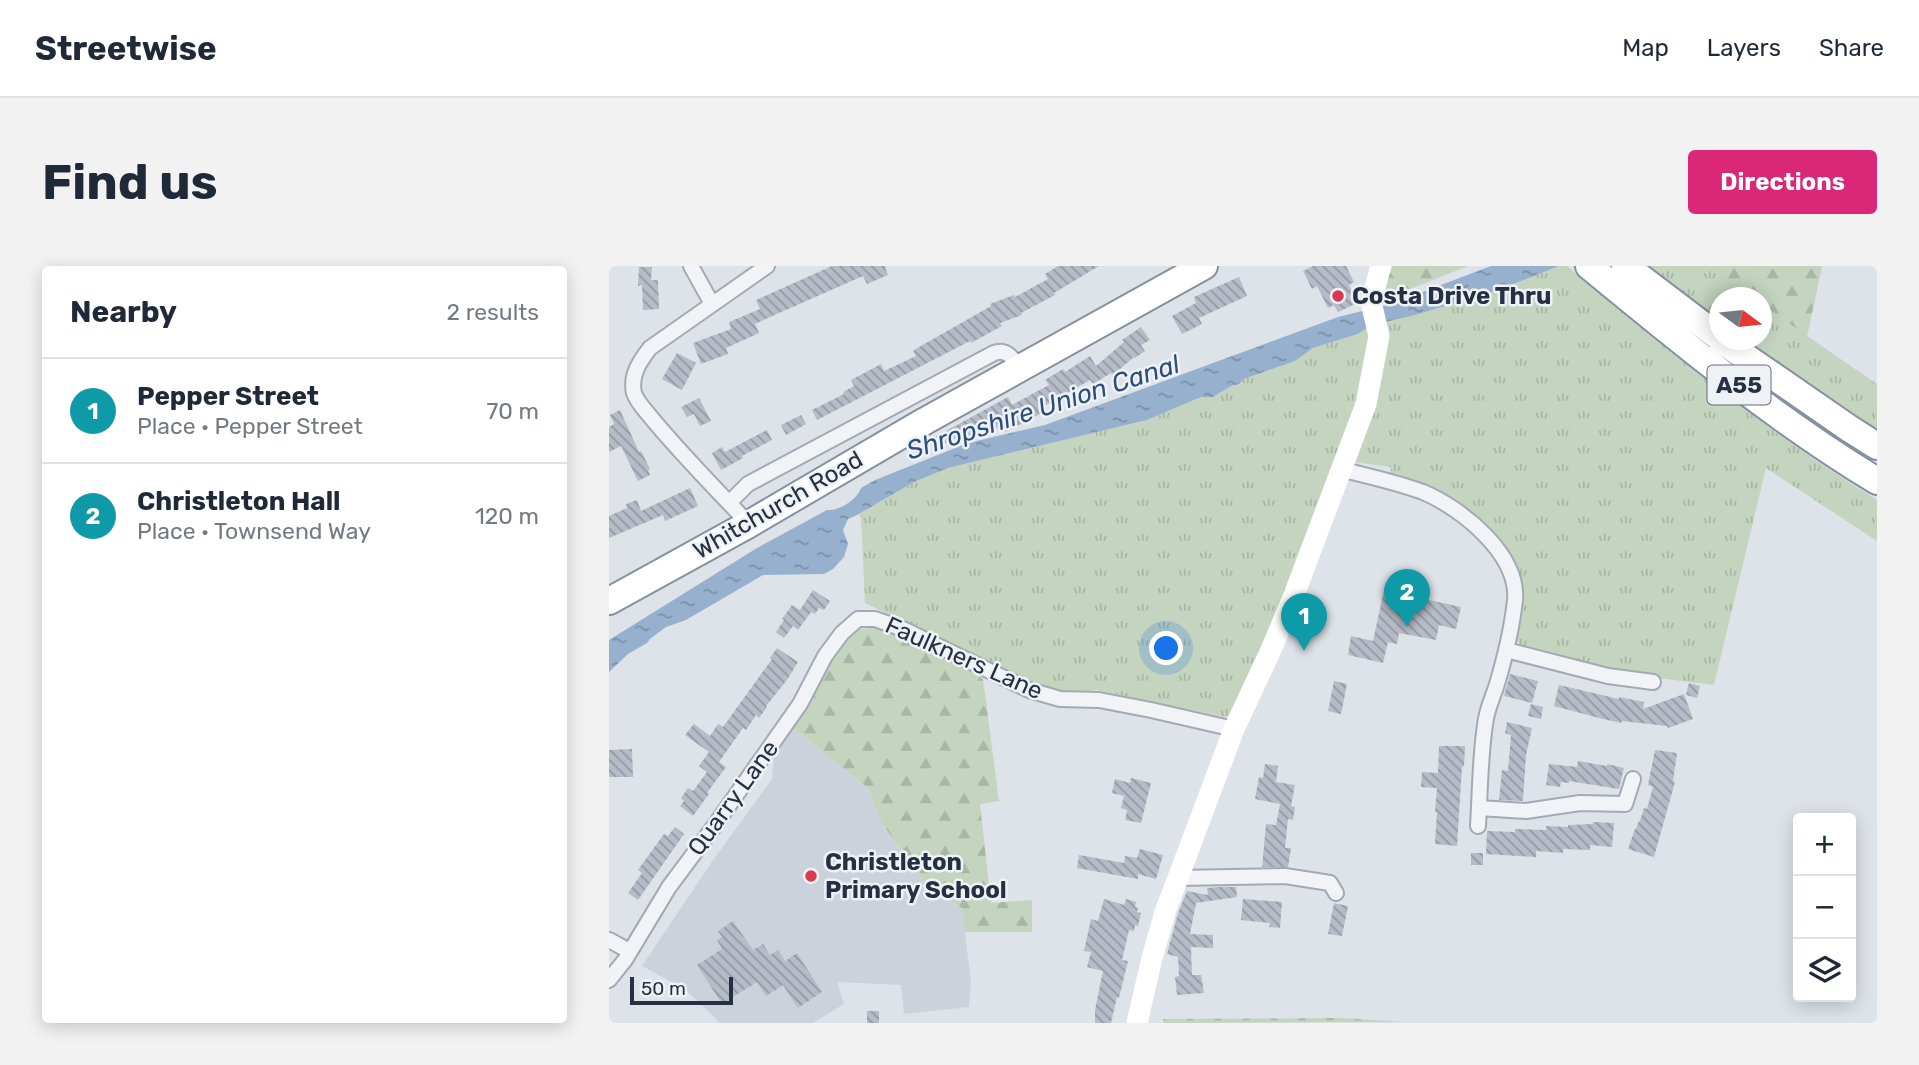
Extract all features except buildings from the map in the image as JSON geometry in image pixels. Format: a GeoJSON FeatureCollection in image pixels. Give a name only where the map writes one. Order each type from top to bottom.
{"type":"FeatureCollection","features":[{"type":"Feature","properties":{"kind":"highway","name":"Whitchurch Road"},"geometry":{"type":"LineString","coordinates":[[609,600],[1204,266]]}},
{"type":"Feature","properties":{"kind":"highway","name":"A55"},"geometry":{"type":"LineString","coordinates":[[1613,271],[1709,332]]}},
{"type":"Feature","properties":{"kind":"highway","name":"A55"},"geometry":{"type":"LineString","coordinates":[[1613,271],[1723,373],[1842,460],[1877,481]]}},
{"type":"Feature","properties":{"kind":"highway","name":"A55"},"geometry":{"type":"LineString","coordinates":[[1736,350],[1877,446]]}},
{"type":"Feature","properties":{"kind":"street"},"geometry":{"type":"LineString","coordinates":[[691,266],[712,304]]}},
{"type":"Feature","properties":{"kind":"street"},"geometry":{"type":"LineString","coordinates":[[748,524],[680,452],[634,394],[634,379],[637,365],[650,348],[768,266]]}},
{"type":"Feature","properties":{"kind":"street"},"geometry":{"type":"LineString","coordinates":[[1137,1023],[1166,909],[1234,729],[1271,652],[1294,595],[1366,404],[1378,346],[1378,326],[1371,302],[1381,266]]}},
{"type":"Feature","properties":{"kind":"street"},"geometry":{"type":"LineString","coordinates":[[729,503],[748,484],[994,353],[1006,352],[1020,368]]}},
{"type":"Feature","properties":{"kind":"street"},"geometry":{"type":"LineString","coordinates":[[1340,469],[1426,494],[1470,522],[1490,540],[1510,573],[1515,596],[1506,650],[1485,722],[1478,826]]}},
{"type":"Feature","properties":{"kind":"street","name":"Faulkners Lane"},"geometry":{"type":"LineString","coordinates":[[858,619],[875,619],[903,629],[1030,690],[1060,699],[1099,700],[1234,729]]}},
{"type":"Feature","properties":{"kind":"street","name":"Quarry Lane"},"geometry":{"type":"LineString","coordinates":[[609,979],[669,887],[793,714],[825,656],[842,633],[858,619]]}},
{"type":"Feature","properties":{"kind":"street"},"geometry":{"type":"LineString","coordinates":[[1506,650],[1608,676],[1653,682]]}},
{"type":"Feature","properties":{"kind":"street"},"geometry":{"type":"LineString","coordinates":[[1479,808],[1526,811],[1580,803],[1625,804],[1633,779]]}},
{"type":"Feature","properties":{"kind":"street"},"geometry":{"type":"LineString","coordinates":[[1178,878],[1285,876],[1330,883],[1336,893]]}},
{"type":"Feature","properties":{"kind":"street"},"geometry":{"type":"LineString","coordinates":[[609,940],[629,951]]}},
{"type":"Feature","properties":{"kind":"shaded area","name":"Christleton Primary School"},"geometry":{"type":"Polygon","coordinates":[[[793,728],[868,788],[881,822],[930,889],[962,908],[971,982],[969,1007],[904,1014],[901,985],[837,982],[844,1004],[813,1023],[720,1023],[686,990],[642,966],[711,863],[772,779],[774,752],[793,728]]]}},
{"type":"Feature","properties":{"kind":"green space"},"geometry":{"type":"Polygon","coordinates":[[[1389,266],[1468,266],[1377,302],[1389,266]]]}},
{"type":"Feature","properties":{"kind":"green space"},"geometry":{"type":"Polygon","coordinates":[[[1559,266],[1567,266],[1680,359],[1796,447],[1877,500],[1877,541],[1766,468],[1714,685],[1609,672],[1521,646],[1515,638],[1523,601],[1519,576],[1511,555],[1489,529],[1465,509],[1416,481],[1390,473],[1391,467],[1354,462],[1388,329],[1382,322],[1496,291],[1559,266]]]}},
{"type":"Feature","properties":{"kind":"green space"},"geometry":{"type":"Polygon","coordinates":[[[1647,266],[1822,266],[1807,336],[1877,384],[1877,428],[1806,385],[1757,350],[1772,350],[1772,287],[1709,287],[1709,314],[1647,266]]]}},
{"type":"Feature","properties":{"kind":"green space"},"geometry":{"type":"Polygon","coordinates":[[[1709,266],[1822,266],[1807,336],[1772,311],[1772,287],[1739,287],[1709,266]]]}},
{"type":"Feature","properties":{"kind":"green space"},"geometry":{"type":"Polygon","coordinates":[[[1372,325],[1355,413],[1250,681],[1233,715],[1225,717],[1096,690],[1067,693],[1033,685],[865,603],[859,514],[914,482],[948,468],[1147,420],[1201,397],[1213,397],[1244,379],[1295,361],[1313,348],[1358,334],[1372,325]]]}},
{"type":"Feature","properties":{"kind":"green space"},"geometry":{"type":"Polygon","coordinates":[[[882,627],[934,650],[983,679],[999,801],[980,804],[991,903],[1032,900],[1032,932],[965,932],[962,908],[930,889],[881,822],[868,788],[793,728],[820,675],[846,637],[858,630],[882,627]]]}},
{"type":"Feature","properties":{"kind":"green space"},"geometry":{"type":"Polygon","coordinates":[[[1341,1018],[1404,1022],[1164,1023],[1163,1019],[1341,1018]]]}},
{"type":"Feature","properties":{"kind":"water"},"geometry":{"type":"Polygon","coordinates":[[[1491,266],[1559,266],[1496,291],[1372,325],[1358,334],[1313,348],[1295,361],[1244,379],[1213,397],[1201,397],[1147,420],[948,468],[914,482],[848,519],[843,530],[848,544],[844,557],[833,569],[824,574],[763,575],[686,620],[666,627],[628,654],[609,672],[609,640],[757,548],[827,510],[847,504],[856,497],[861,488],[875,480],[968,443],[1045,425],[1338,317],[1391,304],[1491,266]]]}},
{"type":"Feature","properties":{"kind":"place","name":"Costa Drive Thru"},"geometry":{"type":"Point","coordinates":[1338,296]}},
{"type":"Feature","properties":{"kind":"place","name":"Christleton Hall"},"geometry":{"type":"Point","coordinates":[1407,627]}},
{"type":"Feature","properties":{"kind":"place","name":"Pepper Street"},"geometry":{"type":"Point","coordinates":[1304,651]}},
{"type":"Feature","properties":{"kind":"place","name":"Christleton Primary School"},"geometry":{"type":"Point","coordinates":[811,876]}},
{"type":"Feature","properties":{"kind":"water label","name":"Shropshire Union Canal"},"geometry":{"type":"Point","coordinates":[1043,407]}}]}
